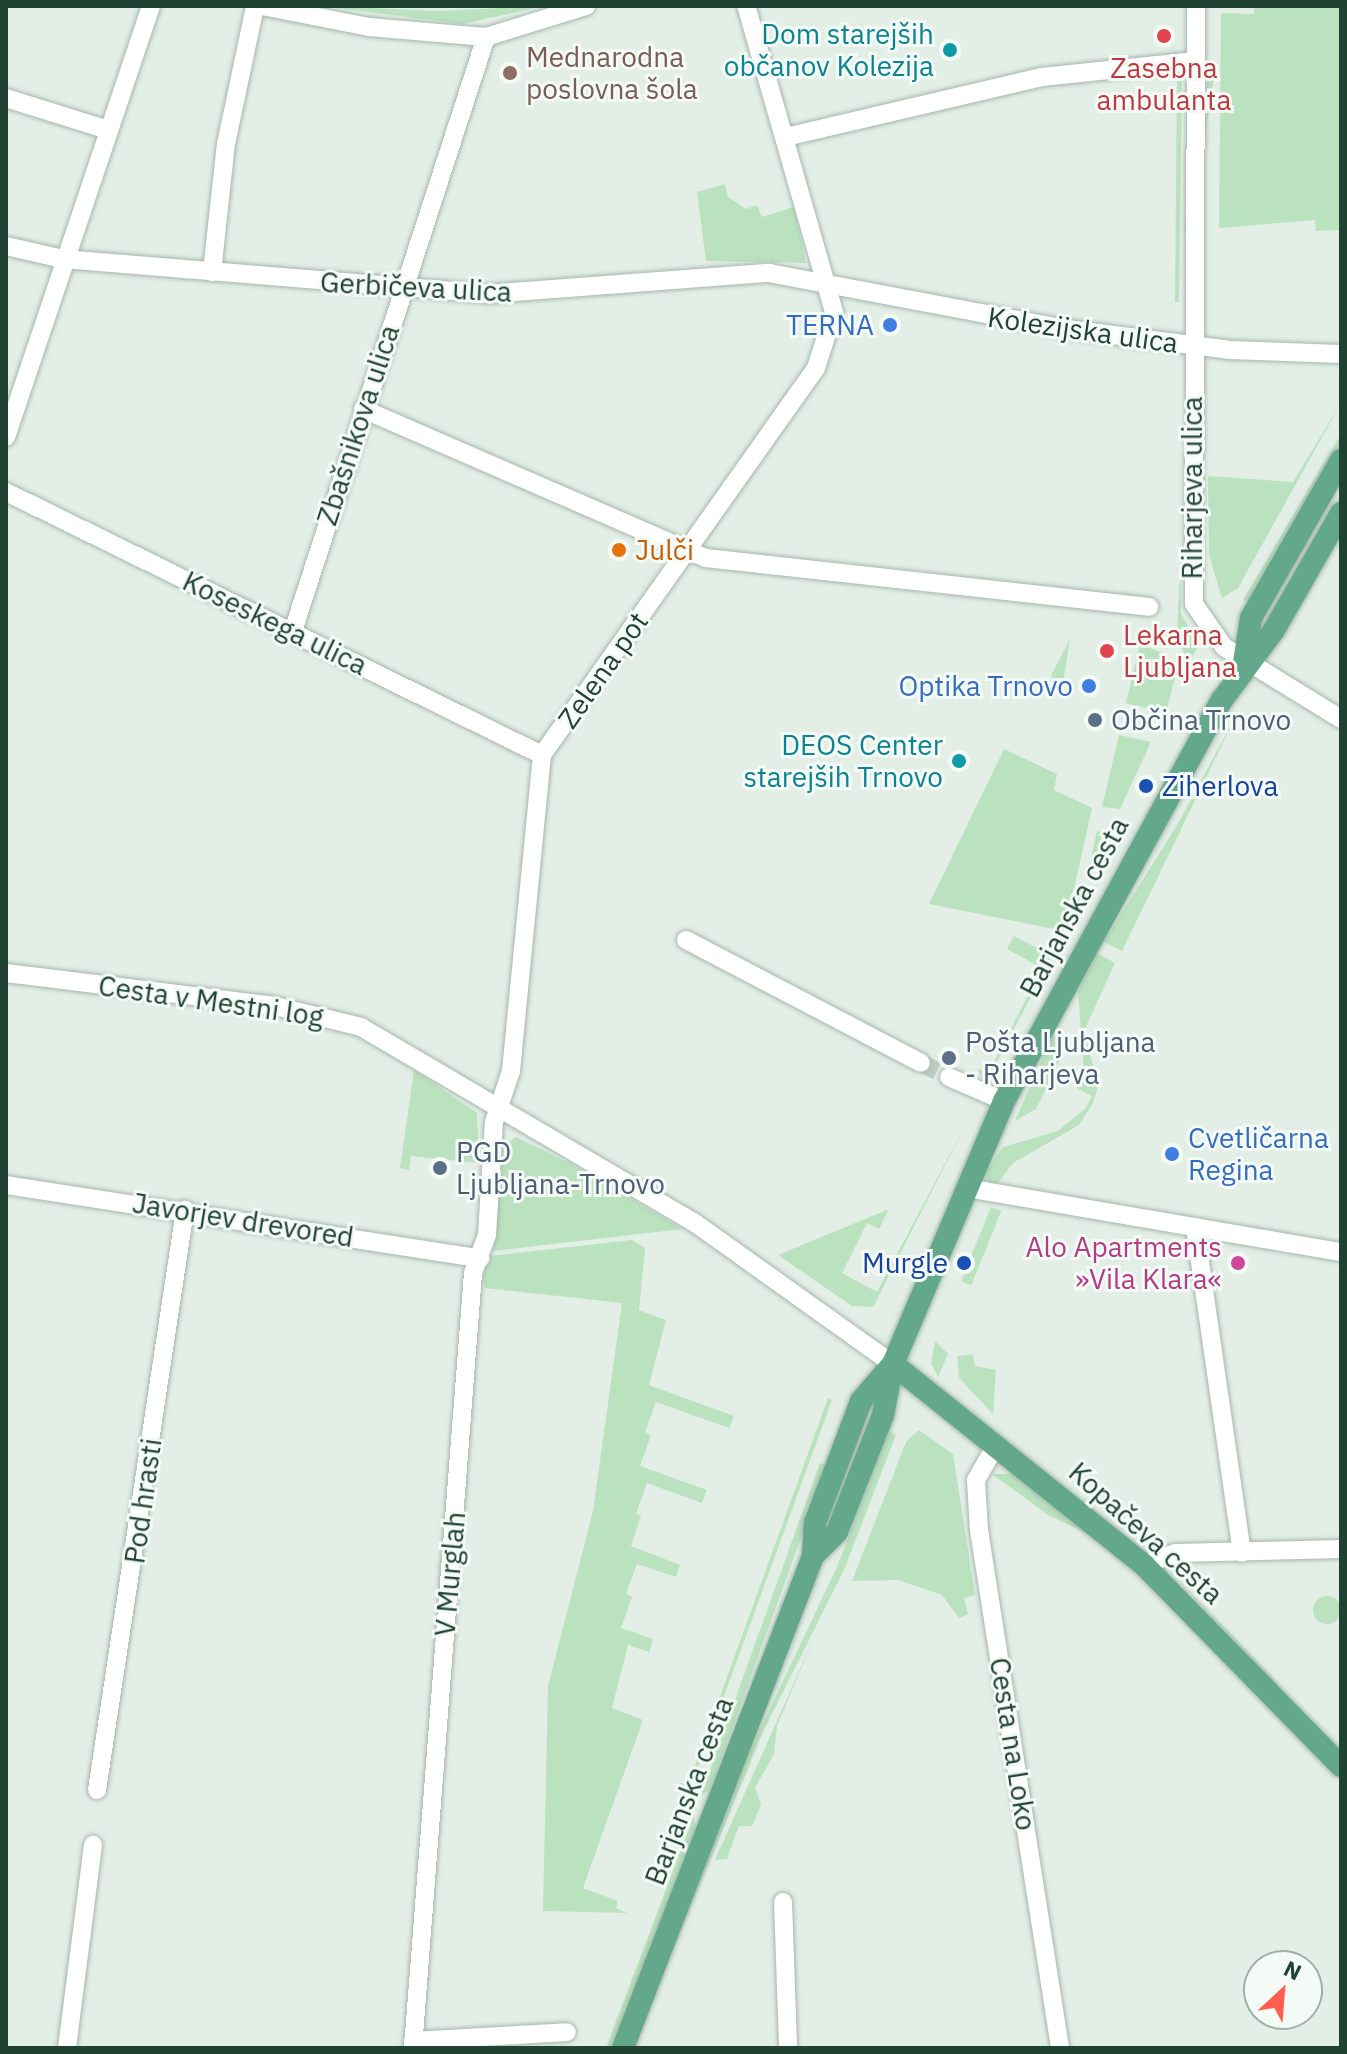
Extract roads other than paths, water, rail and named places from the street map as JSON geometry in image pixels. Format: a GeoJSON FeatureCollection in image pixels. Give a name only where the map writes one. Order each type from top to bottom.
{"type":"FeatureCollection","features":[{"type":"Feature","properties":{"kind":"main road","name":"Barjanska cesta"},"geometry":{"type":"LineString","coordinates":[[1244,662],[1251,618],[1341,460]]}},
{"type":"Feature","properties":{"kind":"main road","name":"Barjanska cesta"},"geometry":{"type":"LineString","coordinates":[[623,2048],[813,1556],[815,1523],[861,1401],[893,1364],[1004,1101],[1244,662],[1274,630],[1341,513]]}},
{"type":"Feature","properties":{"kind":"main road","name":"Kopačeva cesta"},"geometry":{"type":"LineString","coordinates":[[893,1364],[1144,1565],[1341,1766]]}},
{"type":"Feature","properties":{"kind":"street"},"geometry":{"type":"LineString","coordinates":[[6,437],[63,259],[151,6]]}},
{"type":"Feature","properties":{"kind":"street"},"geometry":{"type":"LineString","coordinates":[[212,272],[226,144],[255,6]]}},
{"type":"Feature","properties":{"kind":"street"},"geometry":{"type":"LineString","coordinates":[[262,6],[369,27],[486,37],[586,6]]}},
{"type":"Feature","properties":{"kind":"street","name":"Zelena pot"},"geometry":{"type":"LineString","coordinates":[[499,1109],[511,1071],[542,755],[816,368],[836,301],[746,6]]}},
{"type":"Feature","properties":{"kind":"street","name":"Riharjeva ulica"},"geometry":{"type":"LineString","coordinates":[[1196,6],[1192,593],[1206,628],[1244,662],[1341,719]]}},
{"type":"Feature","properties":{"kind":"street","name":"Zbašnikova ulica"},"geometry":{"type":"LineString","coordinates":[[293,631],[486,37]]}},
{"type":"Feature","properties":{"kind":"street"},"geometry":{"type":"LineString","coordinates":[[786,137],[1041,77],[1196,61]]}},
{"type":"Feature","properties":{"kind":"street"},"geometry":{"type":"LineString","coordinates":[[6,98],[108,130]]}},
{"type":"Feature","properties":{"kind":"street","name":"Gerbičeva ulica"},"geometry":{"type":"LineString","coordinates":[[6,246],[63,259],[401,291],[547,291],[739,272],[828,280]]}},
{"type":"Feature","properties":{"kind":"street","name":"Kolezijska ulica"},"geometry":{"type":"LineString","coordinates":[[828,280],[984,316],[1193,345],[1341,354]]}},
{"type":"Feature","properties":{"kind":"street"},"geometry":{"type":"LineString","coordinates":[[363,409],[687,552],[1149,607]]}},
{"type":"Feature","properties":{"kind":"street","name":"Koseskega ulica"},"geometry":{"type":"LineString","coordinates":[[6,492],[542,755]]}},
{"type":"Feature","properties":{"kind":"street"},"geometry":{"type":"LineString","coordinates":[[686,940],[921,1063]]}},
{"type":"Feature","properties":{"kind":"street","name":"Cesta v Mestni log"},"geometry":{"type":"LineString","coordinates":[[6,973],[311,1012],[383,1037],[499,1109],[695,1223],[893,1364]]}},
{"type":"Feature","properties":{"kind":"street"},"geometry":{"type":"LineString","coordinates":[[949,1077],[1004,1101]]}},
{"type":"Feature","properties":{"kind":"street","name":"V Murglah"},"geometry":{"type":"LineString","coordinates":[[499,1109],[480,1258],[413,2045],[567,2032]]}},
{"type":"Feature","properties":{"kind":"street","name":"Javorjev drevored"},"geometry":{"type":"LineString","coordinates":[[6,1185],[185,1210],[480,1258]]}},
{"type":"Feature","properties":{"kind":"street"},"geometry":{"type":"LineString","coordinates":[[966,1188],[1341,1252]]}},
{"type":"Feature","properties":{"kind":"street","name":"Pod hrasti"},"geometry":{"type":"LineString","coordinates":[[97,1790],[185,1210]]}},
{"type":"Feature","properties":{"kind":"street"},"geometry":{"type":"LineString","coordinates":[[1195,1227],[1242,1553]]}},
{"type":"Feature","properties":{"kind":"street","name":"Cesta na Loko"},"geometry":{"type":"LineString","coordinates":[[996,1445],[976,1480],[979,1530],[1060,2048]]}},
{"type":"Feature","properties":{"kind":"street"},"geometry":{"type":"LineString","coordinates":[[1144,1565],[1176,1553],[1341,1549]]}},
{"type":"Feature","properties":{"kind":"street"},"geometry":{"type":"LineString","coordinates":[[67,2048],[93,1845]]}},
{"type":"Feature","properties":{"kind":"street"},"geometry":{"type":"LineString","coordinates":[[783,1902],[788,2048]]}},
{"type":"Feature","properties":{"kind":"tunnel"},"geometry":{"type":"LineString","coordinates":[[921,1063],[949,1077]]}},
{"type":"Feature","properties":{"kind":"place","name":"Zasebna ambulanta"},"geometry":{"type":"Point","coordinates":[1164,36]}},
{"type":"Feature","properties":{"kind":"place","name":"Dom starejših občanov Kolezija"},"geometry":{"type":"Point","coordinates":[950,50]}},
{"type":"Feature","properties":{"kind":"place","name":"Mednarodna poslovna šola"},"geometry":{"type":"Point","coordinates":[510,73]}},
{"type":"Feature","properties":{"kind":"place","name":"TERNA"},"geometry":{"type":"Point","coordinates":[890,325]}},
{"type":"Feature","properties":{"kind":"place","name":"Julči"},"geometry":{"type":"Point","coordinates":[619,550]}},
{"type":"Feature","properties":{"kind":"place","name":"Lekarna Ljubljana"},"geometry":{"type":"Point","coordinates":[1107,651]}},
{"type":"Feature","properties":{"kind":"place","name":"Optika Trnovo"},"geometry":{"type":"Point","coordinates":[1089,686]}},
{"type":"Feature","properties":{"kind":"place","name":"Občina Trnovo"},"geometry":{"type":"Point","coordinates":[1095,720]}},
{"type":"Feature","properties":{"kind":"place","name":"DEOS Center starejših Trnovo"},"geometry":{"type":"Point","coordinates":[959,761]}},
{"type":"Feature","properties":{"kind":"place","name":"Ziherlova"},"geometry":{"type":"Point","coordinates":[1146,786]}},
{"type":"Feature","properties":{"kind":"place","name":"Pošta Ljubljana - Riharjeva"},"geometry":{"type":"Point","coordinates":[949,1058]}},
{"type":"Feature","properties":{"kind":"place","name":"Cvetličarna Regina"},"geometry":{"type":"Point","coordinates":[1172,1154]}},
{"type":"Feature","properties":{"kind":"place","name":"PGD Ljubljana-Trnovo"},"geometry":{"type":"Point","coordinates":[440,1168]}},
{"type":"Feature","properties":{"kind":"place","name":"Murgle"},"geometry":{"type":"Point","coordinates":[964,1263]}},
{"type":"Feature","properties":{"kind":"place","name":"Alo Apartments »Vila Klara«"},"geometry":{"type":"Point","coordinates":[1238,1263]}}]}
